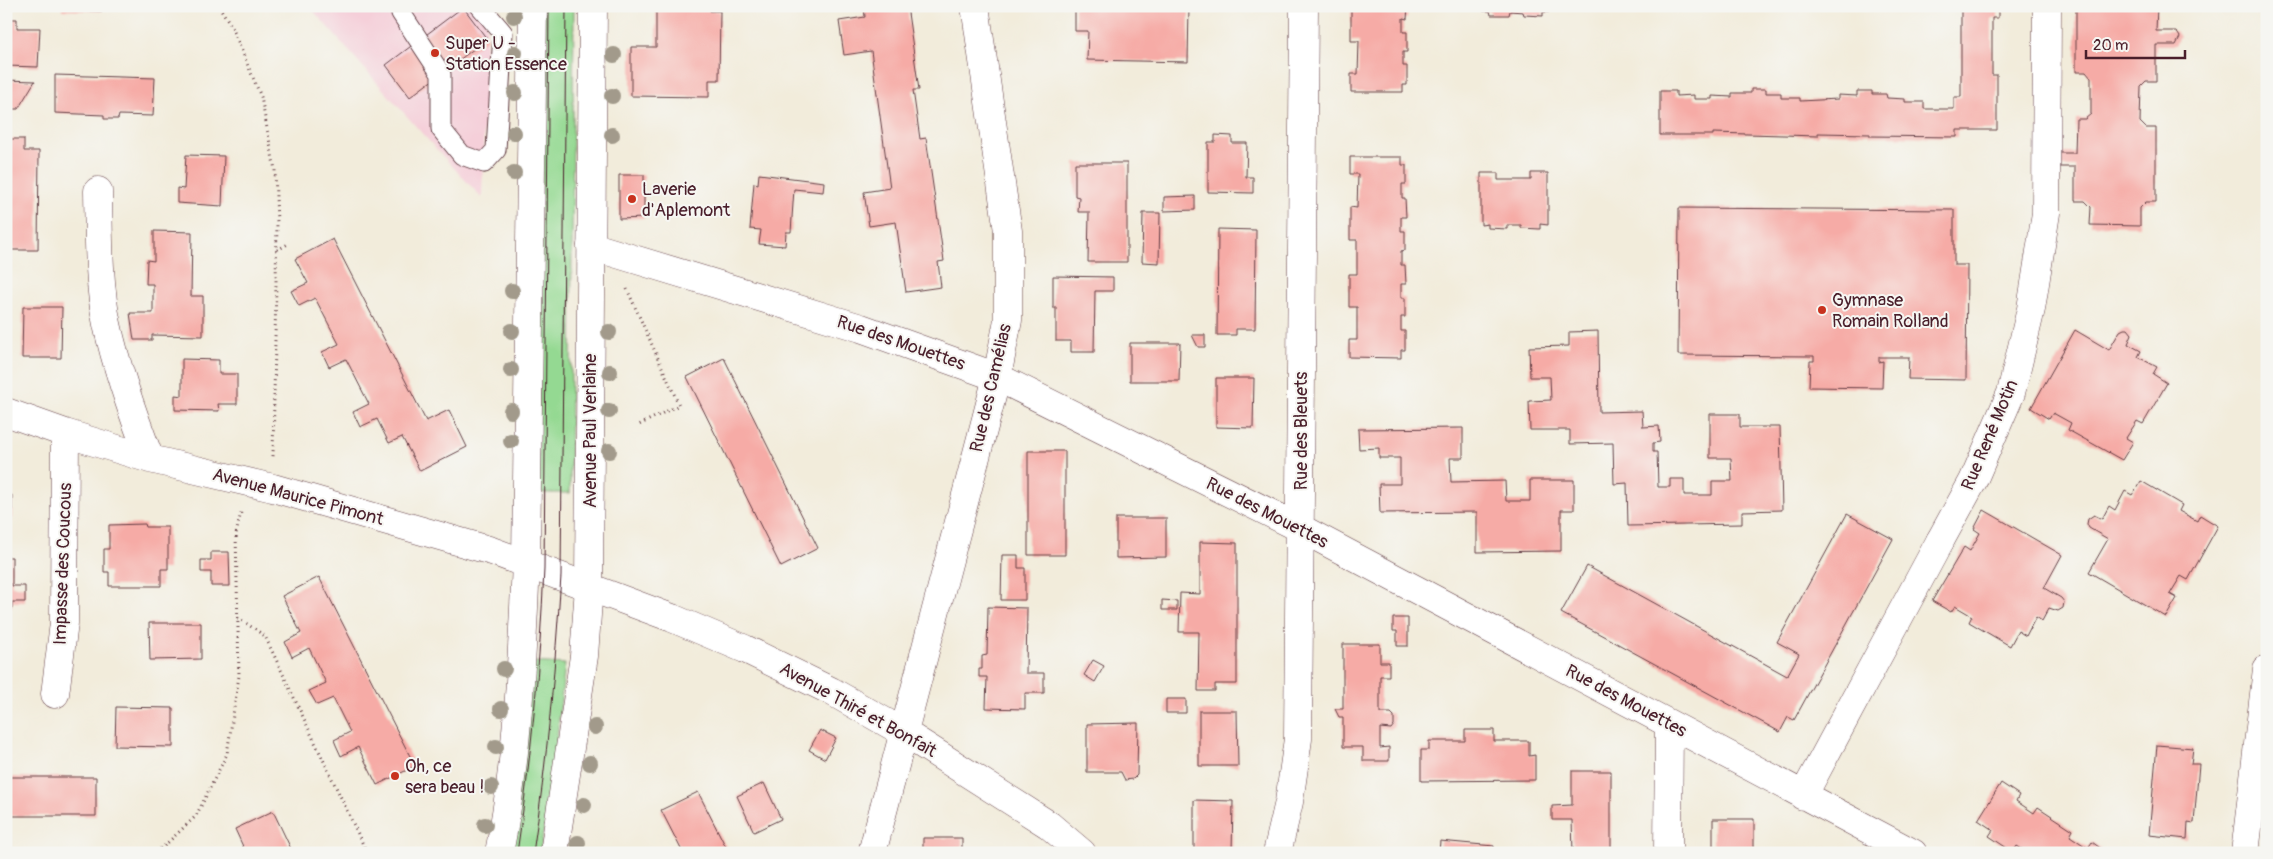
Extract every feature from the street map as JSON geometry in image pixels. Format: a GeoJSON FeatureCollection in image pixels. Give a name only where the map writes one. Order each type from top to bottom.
{"type":"FeatureCollection","features":[{"type":"Feature","properties":{"kind":"street"},"geometry":{"type":"LineString","coordinates":[[499,853],[505,824],[523,652],[526,562],[533,6]]}},
{"type":"Feature","properties":{"kind":"street","name":"Avenue Paul Verlaine"},"geometry":{"type":"LineString","coordinates":[[554,853],[584,656],[589,587],[593,6]]}},
{"type":"Feature","properties":{"kind":"street","name":"Rue des Camélias"},"geometry":{"type":"LineString","coordinates":[[872,853],[997,377],[1008,320],[1008,231],[976,6]]}},
{"type":"Feature","properties":{"kind":"street","name":"Rue des Bleuets"},"geometry":{"type":"LineString","coordinates":[[1277,853],[1289,802],[1298,738],[1304,6]]}},
{"type":"Feature","properties":{"kind":"street","name":"Rue René Motin"},"geometry":{"type":"LineString","coordinates":[[1803,796],[1973,481],[2011,393],[2031,309],[2046,213],[2046,6]]}},
{"type":"Feature","properties":{"kind":"street"},"geometry":{"type":"LineString","coordinates":[[98,191],[100,254],[106,322],[126,396],[150,459]]}},
{"type":"Feature","properties":{"kind":"street","name":"Rue des Mouettes"},"geometry":{"type":"LineString","coordinates":[[591,246],[861,328],[997,377],[1300,528],[1913,853]]}},
{"type":"Feature","properties":{"kind":"street","name":"Avenue Maurice Pimont"},"geometry":{"type":"LineString","coordinates":[[6,412],[65,433],[150,459],[260,485],[468,544],[526,562],[589,587]]}},
{"type":"Feature","properties":{"kind":"street","name":"Impasse des Coucous"},"geometry":{"type":"LineString","coordinates":[[55,694],[64,623],[65,433]]}},
{"type":"Feature","properties":{"kind":"street","name":"Avenue Thiré et Bonfait"},"geometry":{"type":"LineString","coordinates":[[589,587],[745,649],[831,691],[903,732],[1048,825],[1082,853]]}},
{"type":"Feature","properties":{"kind":"street"},"geometry":{"type":"LineString","coordinates":[[2245,853],[2267,669]]}},
{"type":"Feature","properties":{"kind":"street"},"geometry":{"type":"LineString","coordinates":[[1668,724],[1668,853]]}},
{"type":"Feature","properties":{"kind":"lane"},"geometry":{"type":"LineString","coordinates":[[404,6],[401,12],[441,74],[441,129],[462,155],[484,163],[496,150],[503,33],[480,6]]}},
{"type":"Feature","properties":{"kind":"path"},"geometry":{"type":"LineString","coordinates":[[151,853],[162,848],[196,816],[227,754],[239,676],[236,534],[260,485],[276,250],[275,170],[261,97],[232,27],[220,6]]}},
{"type":"Feature","properties":{"kind":"path"},"geometry":{"type":"LineString","coordinates":[[276,250],[290,243]]}},
{"type":"Feature","properties":{"kind":"path"},"geometry":{"type":"LineString","coordinates":[[629,258],[627,290],[679,405],[639,425]]}},
{"type":"Feature","properties":{"kind":"path"},"geometry":{"type":"LineString","coordinates":[[238,618],[265,636],[367,853]]}},
{"type":"Feature","properties":{"kind":"shaded area"},"geometry":{"type":"Polygon","coordinates":[[[309,6],[487,6],[482,198],[428,140],[309,6]]]}},
{"type":"Feature","properties":{"kind":"green space"},"geometry":{"type":"Polygon","coordinates":[[[543,7],[574,7],[570,493],[538,493],[543,7]]]}},
{"type":"Feature","properties":{"kind":"green space"},"geometry":{"type":"Polygon","coordinates":[[[532,662],[565,664],[553,773],[540,853],[508,853],[532,662]]]}},
{"type":"Feature","properties":{"kind":"building"},"geometry":{"type":"Polygon","coordinates":[[[62,6],[102,6],[102,11],[62,10],[62,6]]]}},
{"type":"Feature","properties":{"kind":"building"},"geometry":{"type":"Polygon","coordinates":[[[656,6],[710,6],[710,11],[720,11],[719,80],[709,80],[709,97],[631,96],[631,47],[656,47],[656,6]]]}},
{"type":"Feature","properties":{"kind":"building"},"geometry":{"type":"Polygon","coordinates":[[[864,6],[907,6],[919,90],[913,90],[920,139],[926,138],[944,261],[938,262],[941,287],[906,292],[896,222],[869,226],[864,192],[890,188],[871,51],[844,55],[839,21],[865,17],[864,6]]]}},
{"type":"Feature","properties":{"kind":"building"},"geometry":{"type":"Polygon","coordinates":[[[1075,6],[1189,6],[1188,62],[1087,60],[1088,31],[1075,31],[1075,6]]]}},
{"type":"Feature","properties":{"kind":"building"},"geometry":{"type":"Polygon","coordinates":[[[1359,6],[1408,6],[1407,19],[1403,18],[1403,32],[1407,32],[1407,52],[1403,52],[1403,66],[1407,66],[1407,85],[1403,85],[1403,92],[1351,92],[1351,74],[1358,74],[1359,41],[1351,41],[1351,8],[1359,8],[1359,6]]]}},
{"type":"Feature","properties":{"kind":"building"},"geometry":{"type":"Polygon","coordinates":[[[1483,6],[1549,6],[1549,12],[1543,12],[1543,16],[1524,15],[1523,12],[1510,11],[1509,15],[1491,15],[1490,11],[1483,11],[1483,6]]]}},
{"type":"Feature","properties":{"kind":"building"},"geometry":{"type":"Polygon","coordinates":[[[1961,6],[1998,6],[1998,18],[1992,18],[1992,75],[1997,75],[1997,130],[1957,130],[1957,137],[1870,136],[1870,134],[1818,133],[1818,136],[1713,133],[1713,135],[1660,135],[1660,91],[1676,91],[1676,96],[1694,95],[1694,99],[1712,99],[1712,96],[1732,97],[1732,93],[1751,93],[1751,89],[1766,89],[1766,93],[1781,93],[1781,98],[1800,98],[1800,101],[1838,99],[1838,95],[1857,96],[1857,91],[1872,91],[1872,94],[1886,94],[1887,98],[1905,99],[1905,102],[1924,102],[1924,109],[1954,109],[1954,97],[1961,97],[1961,6]]]}},
{"type":"Feature","properties":{"kind":"building"},"geometry":{"type":"Polygon","coordinates":[[[2076,6],[2157,6],[2156,31],[2176,31],[2180,37],[2176,45],[2156,45],[2156,81],[2146,81],[2141,86],[2140,122],[2146,128],[2156,128],[2156,202],[2146,202],[2140,208],[2140,226],[2090,225],[2091,207],[2085,201],[2075,201],[2075,167],[2057,167],[2058,153],[2075,153],[2076,119],[2085,119],[2091,114],[2091,78],[2086,72],[2076,72],[2076,6]]]}},
{"type":"Feature","properties":{"kind":"building","name":"Super U - Station Essence"},"geometry":{"type":"Polygon","coordinates":[[[463,7],[487,39],[410,97],[386,65],[463,7]]]}},
{"type":"Feature","properties":{"kind":"building"},"geometry":{"type":"Polygon","coordinates":[[[6,19],[17,19],[17,28],[40,28],[38,67],[6,66],[6,19]]]}},
{"type":"Feature","properties":{"kind":"building"},"geometry":{"type":"Polygon","coordinates":[[[55,75],[155,78],[153,116],[119,115],[118,119],[104,119],[104,115],[55,113],[55,75]]]}},
{"type":"Feature","properties":{"kind":"building"},"geometry":{"type":"Polygon","coordinates":[[[6,80],[35,81],[18,109],[6,109],[6,80]]]}},
{"type":"Feature","properties":{"kind":"building"},"geometry":{"type":"Polygon","coordinates":[[[1215,135],[1232,136],[1232,143],[1247,143],[1246,177],[1253,177],[1253,193],[1208,192],[1208,142],[1215,142],[1215,135]]]}},
{"type":"Feature","properties":{"kind":"building"},"geometry":{"type":"Polygon","coordinates":[[[6,139],[24,139],[24,151],[39,151],[38,250],[6,250],[6,139]]]}},
{"type":"Feature","properties":{"kind":"building"},"geometry":{"type":"Polygon","coordinates":[[[186,155],[224,156],[222,206],[177,203],[177,188],[184,189],[186,155]]]}},
{"type":"Feature","properties":{"kind":"building"},"geometry":{"type":"Polygon","coordinates":[[[1350,157],[1402,157],[1402,165],[1406,165],[1406,184],[1402,184],[1402,198],[1405,198],[1406,217],[1401,217],[1401,231],[1405,231],[1405,250],[1401,251],[1401,265],[1405,265],[1406,284],[1401,284],[1401,298],[1405,298],[1405,317],[1401,317],[1401,331],[1405,331],[1405,350],[1401,350],[1401,358],[1349,357],[1349,340],[1357,340],[1357,307],[1349,307],[1349,274],[1357,274],[1357,240],[1350,240],[1350,207],[1357,208],[1358,174],[1350,174],[1350,157]]]}},
{"type":"Feature","properties":{"kind":"building"},"geometry":{"type":"Polygon","coordinates":[[[1075,163],[1127,163],[1127,262],[1088,262],[1089,212],[1078,212],[1079,197],[1075,196],[1075,163]]]}},
{"type":"Feature","properties":{"kind":"building"},"geometry":{"type":"Polygon","coordinates":[[[1481,173],[1498,173],[1498,180],[1531,180],[1531,173],[1548,173],[1548,225],[1540,224],[1540,229],[1521,228],[1521,225],[1507,225],[1507,229],[1488,228],[1488,224],[1481,225],[1481,173]]]}},
{"type":"Feature","properties":{"kind":"building"},"geometry":{"type":"Polygon","coordinates":[[[759,174],[824,182],[823,192],[794,189],[791,232],[786,232],[785,246],[759,244],[761,230],[750,229],[754,183],[758,184],[759,174]]]}},
{"type":"Feature","properties":{"kind":"building"},"geometry":{"type":"Polygon","coordinates":[[[619,175],[644,175],[644,218],[619,219],[619,175]]]}},
{"type":"Feature","properties":{"kind":"building"},"geometry":{"type":"Polygon","coordinates":[[[1195,196],[1195,210],[1164,211],[1164,197],[1195,196]]]}},
{"type":"Feature","properties":{"kind":"building","name":"Gymnase Romain Rolland"},"geometry":{"type":"Polygon","coordinates":[[[1679,208],[1954,210],[1954,265],[1967,265],[1966,380],[1908,379],[1909,357],[1879,357],[1879,362],[1883,361],[1882,388],[1809,387],[1810,361],[1814,361],[1814,356],[1678,355],[1679,208]]]}},
{"type":"Feature","properties":{"kind":"building"},"geometry":{"type":"Polygon","coordinates":[[[1143,213],[1160,213],[1159,263],[1142,262],[1143,213]]]}},
{"type":"Feature","properties":{"kind":"building"},"geometry":{"type":"Polygon","coordinates":[[[1218,229],[1256,230],[1255,329],[1236,329],[1236,335],[1217,335],[1218,229]]]}},
{"type":"Feature","properties":{"kind":"building"},"geometry":{"type":"Polygon","coordinates":[[[154,231],[192,232],[191,296],[203,296],[203,336],[152,335],[152,340],[134,340],[130,313],[153,313],[153,284],[146,284],[147,260],[154,261],[154,231]]]}},
{"type":"Feature","properties":{"kind":"building"},"geometry":{"type":"Polygon","coordinates":[[[333,239],[426,421],[449,410],[467,447],[420,471],[402,437],[389,443],[377,419],[360,427],[353,412],[369,404],[346,359],[329,367],[322,352],[339,344],[315,298],[299,306],[291,291],[308,283],[295,259],[333,239]]]}},
{"type":"Feature","properties":{"kind":"building"},"geometry":{"type":"Polygon","coordinates":[[[1053,276],[1113,277],[1113,291],[1095,291],[1094,352],[1071,352],[1071,341],[1056,341],[1056,308],[1053,308],[1053,276]]]}},
{"type":"Feature","properties":{"kind":"building"},"geometry":{"type":"Polygon","coordinates":[[[23,307],[62,307],[61,358],[22,358],[23,307]]]}},
{"type":"Feature","properties":{"kind":"building"},"geometry":{"type":"Polygon","coordinates":[[[2128,329],[2132,334],[2128,344],[2141,351],[2138,357],[2157,367],[2153,374],[2167,383],[2143,424],[2137,421],[2126,438],[2133,442],[2122,460],[2068,430],[2071,423],[2053,413],[2049,419],[2031,408],[2075,330],[2109,350],[2120,331],[2128,329]]]}},
{"type":"Feature","properties":{"kind":"building"},"geometry":{"type":"Polygon","coordinates":[[[1598,331],[1599,412],[1642,411],[1643,427],[1659,426],[1660,442],[1653,443],[1653,452],[1657,452],[1658,487],[1670,487],[1670,479],[1684,479],[1684,495],[1712,495],[1712,481],[1732,481],[1731,458],[1710,458],[1710,414],[1740,414],[1740,427],[1780,427],[1782,510],[1742,511],[1742,524],[1628,526],[1627,483],[1614,484],[1613,443],[1570,444],[1570,430],[1530,430],[1529,401],[1551,400],[1550,377],[1530,377],[1529,347],[1569,346],[1569,332],[1598,331]]]}},
{"type":"Feature","properties":{"kind":"building"},"geometry":{"type":"Polygon","coordinates":[[[1192,335],[1205,335],[1205,347],[1198,347],[1192,335]]]}},
{"type":"Feature","properties":{"kind":"building"},"geometry":{"type":"Polygon","coordinates":[[[1130,343],[1180,343],[1179,381],[1130,381],[1130,343]]]}},
{"type":"Feature","properties":{"kind":"building"},"geometry":{"type":"Polygon","coordinates":[[[724,358],[818,548],[781,567],[687,377],[724,358]]]}},
{"type":"Feature","properties":{"kind":"building"},"geometry":{"type":"Polygon","coordinates":[[[182,359],[219,360],[219,374],[237,374],[237,404],[218,404],[219,411],[175,410],[175,395],[182,396],[182,359]]]}},
{"type":"Feature","properties":{"kind":"building"},"geometry":{"type":"Polygon","coordinates":[[[1216,378],[1254,378],[1253,428],[1216,427],[1216,378]]]}},
{"type":"Feature","properties":{"kind":"building"},"geometry":{"type":"Polygon","coordinates":[[[1463,428],[1463,458],[1450,458],[1451,482],[1505,481],[1506,501],[1530,501],[1530,480],[1574,480],[1574,510],[1561,510],[1561,551],[1477,552],[1477,512],[1380,513],[1379,484],[1400,484],[1400,458],[1379,458],[1379,448],[1359,449],[1358,429],[1463,428]]]}},
{"type":"Feature","properties":{"kind":"building"},"geometry":{"type":"Polygon","coordinates":[[[1028,451],[1065,451],[1065,555],[1028,555],[1028,451]]]}},
{"type":"Feature","properties":{"kind":"building"},"geometry":{"type":"Polygon","coordinates":[[[2141,481],[2182,505],[2179,511],[2197,521],[2200,515],[2218,526],[2188,580],[2181,576],[2170,594],[2177,598],[2166,617],[2089,572],[2108,539],[2089,528],[2087,524],[2088,519],[2094,515],[2102,519],[2109,506],[2115,510],[2125,491],[2132,495],[2141,481]]]}},
{"type":"Feature","properties":{"kind":"building"},"geometry":{"type":"Polygon","coordinates":[[[6,494],[12,495],[12,522],[6,522],[6,494]]]}},
{"type":"Feature","properties":{"kind":"building"},"geometry":{"type":"Polygon","coordinates":[[[1984,510],[2062,555],[2044,588],[2061,598],[2064,602],[2063,608],[2058,611],[2049,608],[2042,621],[2036,617],[2026,636],[2018,631],[2010,646],[1969,622],[1972,616],[1955,606],[1951,612],[1932,601],[1964,547],[1970,551],[1980,533],[1974,529],[1984,510]]]}},
{"type":"Feature","properties":{"kind":"building"},"geometry":{"type":"Polygon","coordinates":[[[1847,514],[1893,539],[1794,720],[1788,717],[1780,732],[1561,613],[1587,566],[1787,676],[1799,654],[1777,642],[1847,514]]]}},
{"type":"Feature","properties":{"kind":"building"},"geometry":{"type":"Polygon","coordinates":[[[1116,518],[1166,518],[1166,557],[1116,558],[1116,518]]]}},
{"type":"Feature","properties":{"kind":"building"},"geometry":{"type":"Polygon","coordinates":[[[145,524],[146,527],[168,527],[168,569],[161,569],[161,586],[109,586],[109,572],[104,572],[104,549],[109,549],[109,525],[145,524]]]}},
{"type":"Feature","properties":{"kind":"building"},"geometry":{"type":"Polygon","coordinates":[[[1200,542],[1237,543],[1237,684],[1215,684],[1215,691],[1198,691],[1199,632],[1179,632],[1180,593],[1200,594],[1200,542]]]}},
{"type":"Feature","properties":{"kind":"building"},"geometry":{"type":"Polygon","coordinates":[[[211,552],[229,552],[230,586],[211,586],[211,572],[201,572],[201,560],[211,560],[211,552]]]}},
{"type":"Feature","properties":{"kind":"building"},"geometry":{"type":"Polygon","coordinates":[[[1002,555],[1018,555],[1018,568],[1025,568],[1025,600],[1001,600],[1002,555]]]}},
{"type":"Feature","properties":{"kind":"building"},"geometry":{"type":"Polygon","coordinates":[[[6,557],[12,557],[12,586],[25,586],[25,602],[12,602],[12,608],[6,608],[6,557]]]}},
{"type":"Feature","properties":{"kind":"building"},"geometry":{"type":"Polygon","coordinates":[[[319,577],[415,766],[377,785],[358,747],[341,756],[334,740],[350,732],[333,698],[317,705],[309,691],[326,683],[309,648],[292,657],[285,642],[301,633],[282,596],[319,577]]]}},
{"type":"Feature","properties":{"kind":"building"},"geometry":{"type":"Polygon","coordinates":[[[1162,600],[1177,601],[1177,610],[1162,610],[1162,600]]]}},
{"type":"Feature","properties":{"kind":"building"},"geometry":{"type":"Polygon","coordinates":[[[988,607],[1027,608],[1026,673],[1044,673],[1044,693],[1025,693],[1025,709],[986,708],[987,677],[979,677],[979,669],[982,669],[982,656],[987,655],[988,607]]]}},
{"type":"Feature","properties":{"kind":"building"},"geometry":{"type":"Polygon","coordinates":[[[1393,618],[1408,618],[1408,646],[1397,646],[1397,631],[1393,631],[1393,618]]]}},
{"type":"Feature","properties":{"kind":"building"},"geometry":{"type":"Polygon","coordinates":[[[149,623],[201,623],[201,659],[150,660],[149,623]]]}},
{"type":"Feature","properties":{"kind":"building"},"geometry":{"type":"Polygon","coordinates":[[[1343,644],[1380,644],[1380,662],[1389,662],[1389,676],[1380,676],[1380,713],[1391,713],[1394,716],[1394,725],[1391,729],[1380,728],[1380,748],[1389,747],[1389,761],[1363,761],[1363,747],[1343,747],[1343,717],[1339,717],[1335,709],[1343,709],[1343,644]]]}},
{"type":"Feature","properties":{"kind":"building"},"geometry":{"type":"Polygon","coordinates":[[[1093,660],[1104,666],[1095,682],[1084,675],[1093,660]]]}},
{"type":"Feature","properties":{"kind":"building"},"geometry":{"type":"Polygon","coordinates":[[[1166,699],[1186,699],[1186,713],[1166,713],[1166,699]]]}},
{"type":"Feature","properties":{"kind":"building"},"geometry":{"type":"Polygon","coordinates":[[[116,707],[173,708],[173,747],[115,746],[116,707]]]}},
{"type":"Feature","properties":{"kind":"building"},"geometry":{"type":"Polygon","coordinates":[[[1199,711],[1237,711],[1238,766],[1199,766],[1199,711]]]}},
{"type":"Feature","properties":{"kind":"building"},"geometry":{"type":"Polygon","coordinates":[[[1138,723],[1137,775],[1133,779],[1125,780],[1121,772],[1087,772],[1087,724],[1138,723]]]}},
{"type":"Feature","properties":{"kind":"building"},"geometry":{"type":"Polygon","coordinates":[[[820,730],[836,738],[825,759],[809,750],[820,730]]]}},
{"type":"Feature","properties":{"kind":"building"},"geometry":{"type":"Polygon","coordinates":[[[1465,730],[1494,730],[1494,741],[1529,741],[1529,756],[1535,755],[1535,780],[1421,781],[1421,750],[1429,750],[1429,741],[1465,741],[1465,730]]]}},
{"type":"Feature","properties":{"kind":"building"},"geometry":{"type":"Polygon","coordinates":[[[2157,745],[2193,748],[2191,764],[2199,764],[2194,823],[2188,822],[2187,839],[2149,835],[2157,745]]]}},
{"type":"Feature","properties":{"kind":"building"},"geometry":{"type":"Polygon","coordinates":[[[1572,771],[1611,771],[1611,853],[1573,853],[1572,820],[1552,820],[1552,806],[1572,805],[1572,771]]]}},
{"type":"Feature","properties":{"kind":"building"},"geometry":{"type":"Polygon","coordinates":[[[6,777],[96,777],[96,816],[6,816],[6,777]]]}},
{"type":"Feature","properties":{"kind":"building"},"geometry":{"type":"Polygon","coordinates":[[[764,783],[781,819],[754,832],[737,796],[764,783]]]}},
{"type":"Feature","properties":{"kind":"building"},"geometry":{"type":"Polygon","coordinates":[[[2001,783],[2019,795],[2016,801],[2034,813],[2038,807],[2073,830],[2070,836],[2088,848],[2092,842],[2107,853],[2028,853],[2017,846],[2013,852],[1989,836],[1993,830],[1978,820],[2001,783]]]}},
{"type":"Feature","properties":{"kind":"building"},"geometry":{"type":"Polygon","coordinates":[[[698,792],[729,853],[683,853],[661,810],[698,792]]]}},
{"type":"Feature","properties":{"kind":"building"},"geometry":{"type":"Polygon","coordinates":[[[1194,800],[1233,801],[1232,853],[1194,853],[1194,800]]]}},
{"type":"Feature","properties":{"kind":"building"},"geometry":{"type":"Polygon","coordinates":[[[273,811],[293,853],[246,853],[235,829],[273,811]]]}},
{"type":"Feature","properties":{"kind":"building"},"geometry":{"type":"Polygon","coordinates":[[[1713,819],[1754,819],[1754,853],[1713,853],[1713,819]]]}},
{"type":"Feature","properties":{"kind":"building"},"geometry":{"type":"Polygon","coordinates":[[[923,838],[962,838],[962,853],[923,853],[923,838]]]}},
{"type":"Feature","properties":{"kind":"building"},"geometry":{"type":"Polygon","coordinates":[[[1440,841],[1494,846],[1494,853],[1439,853],[1440,841]]]}},
{"type":"Feature","properties":{"kind":"tram line"},"geometry":{"type":"LineString","coordinates":[[517,853],[534,711],[544,569],[549,6]]}},
{"type":"Feature","properties":{"kind":"tram line"},"geometry":{"type":"LineString","coordinates":[[533,853],[550,715],[561,576],[566,6]]}},
{"type":"Feature","properties":{"kind":"place","name":"Super U - Station Essence"},"geometry":{"type":"Point","coordinates":[435,53]}},
{"type":"Feature","properties":{"kind":"place","name":"Laverie d'Aplemont"},"geometry":{"type":"Point","coordinates":[632,199]}},
{"type":"Feature","properties":{"kind":"place","name":"Gymnase Romain Rolland"},"geometry":{"type":"Point","coordinates":[1822,310]}},
{"type":"Feature","properties":{"kind":"place","name":"Oh, ce sera beau !"},"geometry":{"type":"Point","coordinates":[395,776]}}]}
